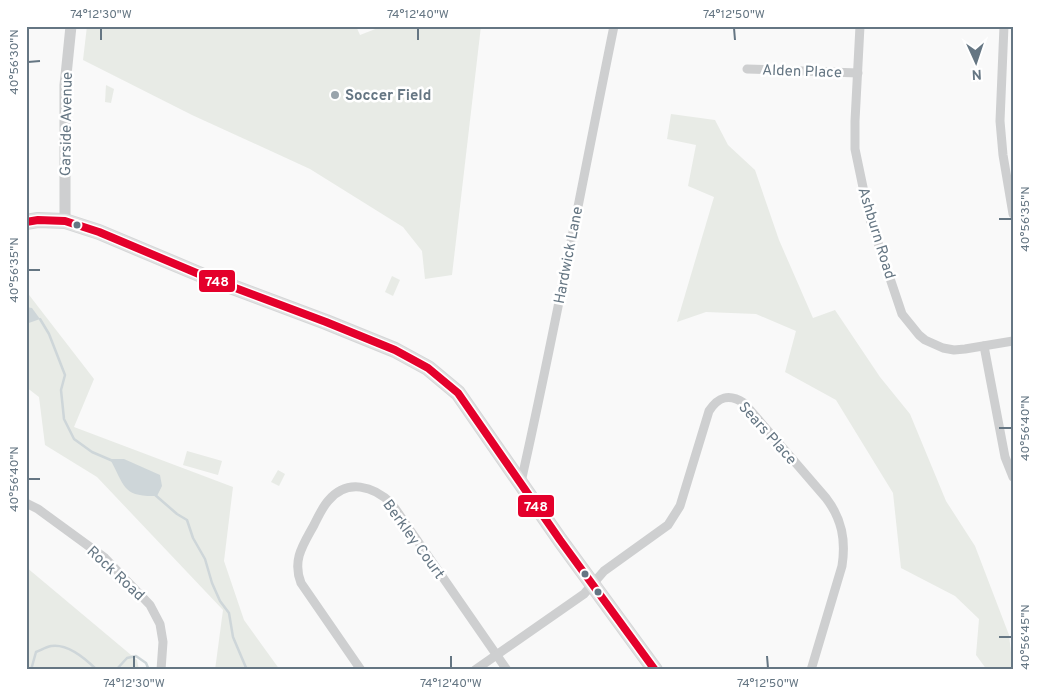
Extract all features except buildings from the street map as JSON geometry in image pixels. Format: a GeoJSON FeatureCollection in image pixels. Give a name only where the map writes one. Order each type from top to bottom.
{"type":"FeatureCollection","features":[{"type":"Feature","properties":{"kind":"main road"},"geometry":{"type":"LineString","coordinates":[[26,222],[38,220],[65,221],[99,232],[206,277],[395,350],[434,372],[458,393],[655,670]]}},
{"type":"Feature","properties":{"kind":"street","name":"Garside Avenue"},"geometry":{"type":"LineString","coordinates":[[65,221],[65,85],[71,26]]}},
{"type":"Feature","properties":{"kind":"street","name":"Hardwick Lane"},"geometry":{"type":"LineString","coordinates":[[520,482],[544,379],[614,26]]}},
{"type":"Feature","properties":{"kind":"street","name":"Ashburn Road"},"geometry":{"type":"LineString","coordinates":[[860,26],[855,149],[869,216],[902,314],[919,335],[936,346],[954,350],[1013,341]]}},
{"type":"Feature","properties":{"kind":"street"},"geometry":{"type":"LineString","coordinates":[[1004,26],[1000,121],[1003,156],[1013,214]]}},
{"type":"Feature","properties":{"kind":"street","name":"Alden Place"},"geometry":{"type":"LineString","coordinates":[[747,68],[858,73]]}},
{"type":"Feature","properties":{"kind":"street"},"geometry":{"type":"LineString","coordinates":[[984,346],[1005,457],[1013,477]]}},
{"type":"Feature","properties":{"kind":"street","name":"Sears Place"},"geometry":{"type":"LineString","coordinates":[[593,584],[604,571],[668,525],[675,516],[688,484],[709,411],[719,400],[730,397],[737,398],[744,403],[826,498],[833,507],[842,529],[844,554],[842,566],[811,670]]}},
{"type":"Feature","properties":{"kind":"street","name":"Berkley Court"},"geometry":{"type":"LineString","coordinates":[[361,670],[301,583],[297,566],[300,550],[327,502],[344,489],[357,487],[376,491],[392,504],[507,670]]}},
{"type":"Feature","properties":{"kind":"street","name":"Rock Road"},"geometry":{"type":"LineString","coordinates":[[26,503],[38,509],[105,558],[150,605],[160,624],[163,642],[162,670]]}},
{"type":"Feature","properties":{"kind":"street"},"geometry":{"type":"LineString","coordinates":[[475,670],[584,594],[593,584]]}},
{"type":"Feature","properties":{"kind":"shaded area"},"geometry":{"type":"Polygon","coordinates":[[[87,26],[356,26],[360,35],[383,26],[481,26],[452,275],[425,279],[422,251],[403,227],[310,169],[192,115],[83,60],[87,26]]]}},
{"type":"Feature","properties":{"kind":"shaded area"},"geometry":{"type":"Polygon","coordinates":[[[106,85],[114,89],[111,103],[105,102],[106,85]]]}},
{"type":"Feature","properties":{"kind":"shaded area"},"geometry":{"type":"Polygon","coordinates":[[[671,114],[715,120],[728,145],[755,170],[779,240],[813,318],[835,310],[880,377],[910,414],[946,501],[975,546],[1009,635],[1013,670],[987,670],[976,655],[979,619],[955,596],[901,568],[893,493],[836,400],[785,372],[796,331],[756,314],[706,312],[677,322],[714,197],[688,186],[696,145],[667,139],[671,114]]]}},
{"type":"Feature","properties":{"kind":"shaded area"},"geometry":{"type":"Polygon","coordinates":[[[392,276],[400,280],[393,296],[385,292],[392,276]]]}},
{"type":"Feature","properties":{"kind":"shaded area"},"geometry":{"type":"Polygon","coordinates":[[[26,291],[94,379],[74,427],[233,487],[224,561],[244,620],[280,670],[215,670],[223,610],[97,477],[45,445],[39,397],[26,387],[26,291]]]}},
{"type":"Feature","properties":{"kind":"shaded area"},"geometry":{"type":"Polygon","coordinates":[[[26,307],[32,308],[40,319],[26,324],[26,307]]]}},
{"type":"Feature","properties":{"kind":"shaded area"},"geometry":{"type":"Polygon","coordinates":[[[187,451],[222,461],[218,475],[183,465],[187,451]]]}},
{"type":"Feature","properties":{"kind":"shaded area"},"geometry":{"type":"Polygon","coordinates":[[[110,459],[124,459],[160,475],[162,486],[157,496],[146,496],[131,492],[122,483],[110,459]]]}},
{"type":"Feature","properties":{"kind":"shaded area"},"geometry":{"type":"Polygon","coordinates":[[[278,470],[285,474],[279,486],[271,482],[278,470]]]}},
{"type":"Feature","properties":{"kind":"shaded area"},"geometry":{"type":"Polygon","coordinates":[[[26,567],[137,660],[139,670],[26,670],[26,567]]]}},
{"type":"Feature","properties":{"kind":"waterway"},"geometry":{"type":"LineString","coordinates":[[40,319],[49,334],[65,375],[61,390],[64,419],[74,439],[92,452],[113,461]]}},
{"type":"Feature","properties":{"kind":"waterway"},"geometry":{"type":"LineString","coordinates":[[154,494],[187,520],[193,538],[205,559],[220,601],[229,613],[233,637],[247,670]]}},
{"type":"Feature","properties":{"kind":"waterway"},"geometry":{"type":"LineString","coordinates":[[31,670],[36,652],[49,646],[70,649],[88,661],[97,670]]}},
{"type":"Feature","properties":{"kind":"waterway"},"geometry":{"type":"LineString","coordinates":[[116,670],[127,658],[136,656],[146,663],[149,670]]}},
{"type":"Feature","properties":{"kind":"transit line","name":"748"},"geometry":{"type":"LineString","coordinates":[[26,222],[38,220],[65,221],[99,232],[206,277],[395,350],[428,368],[458,393],[560,540],[655,670]]}},
{"type":"Feature","properties":{"kind":"place","name":"Soccer Field"},"geometry":{"type":"Point","coordinates":[335,95]}}]}
